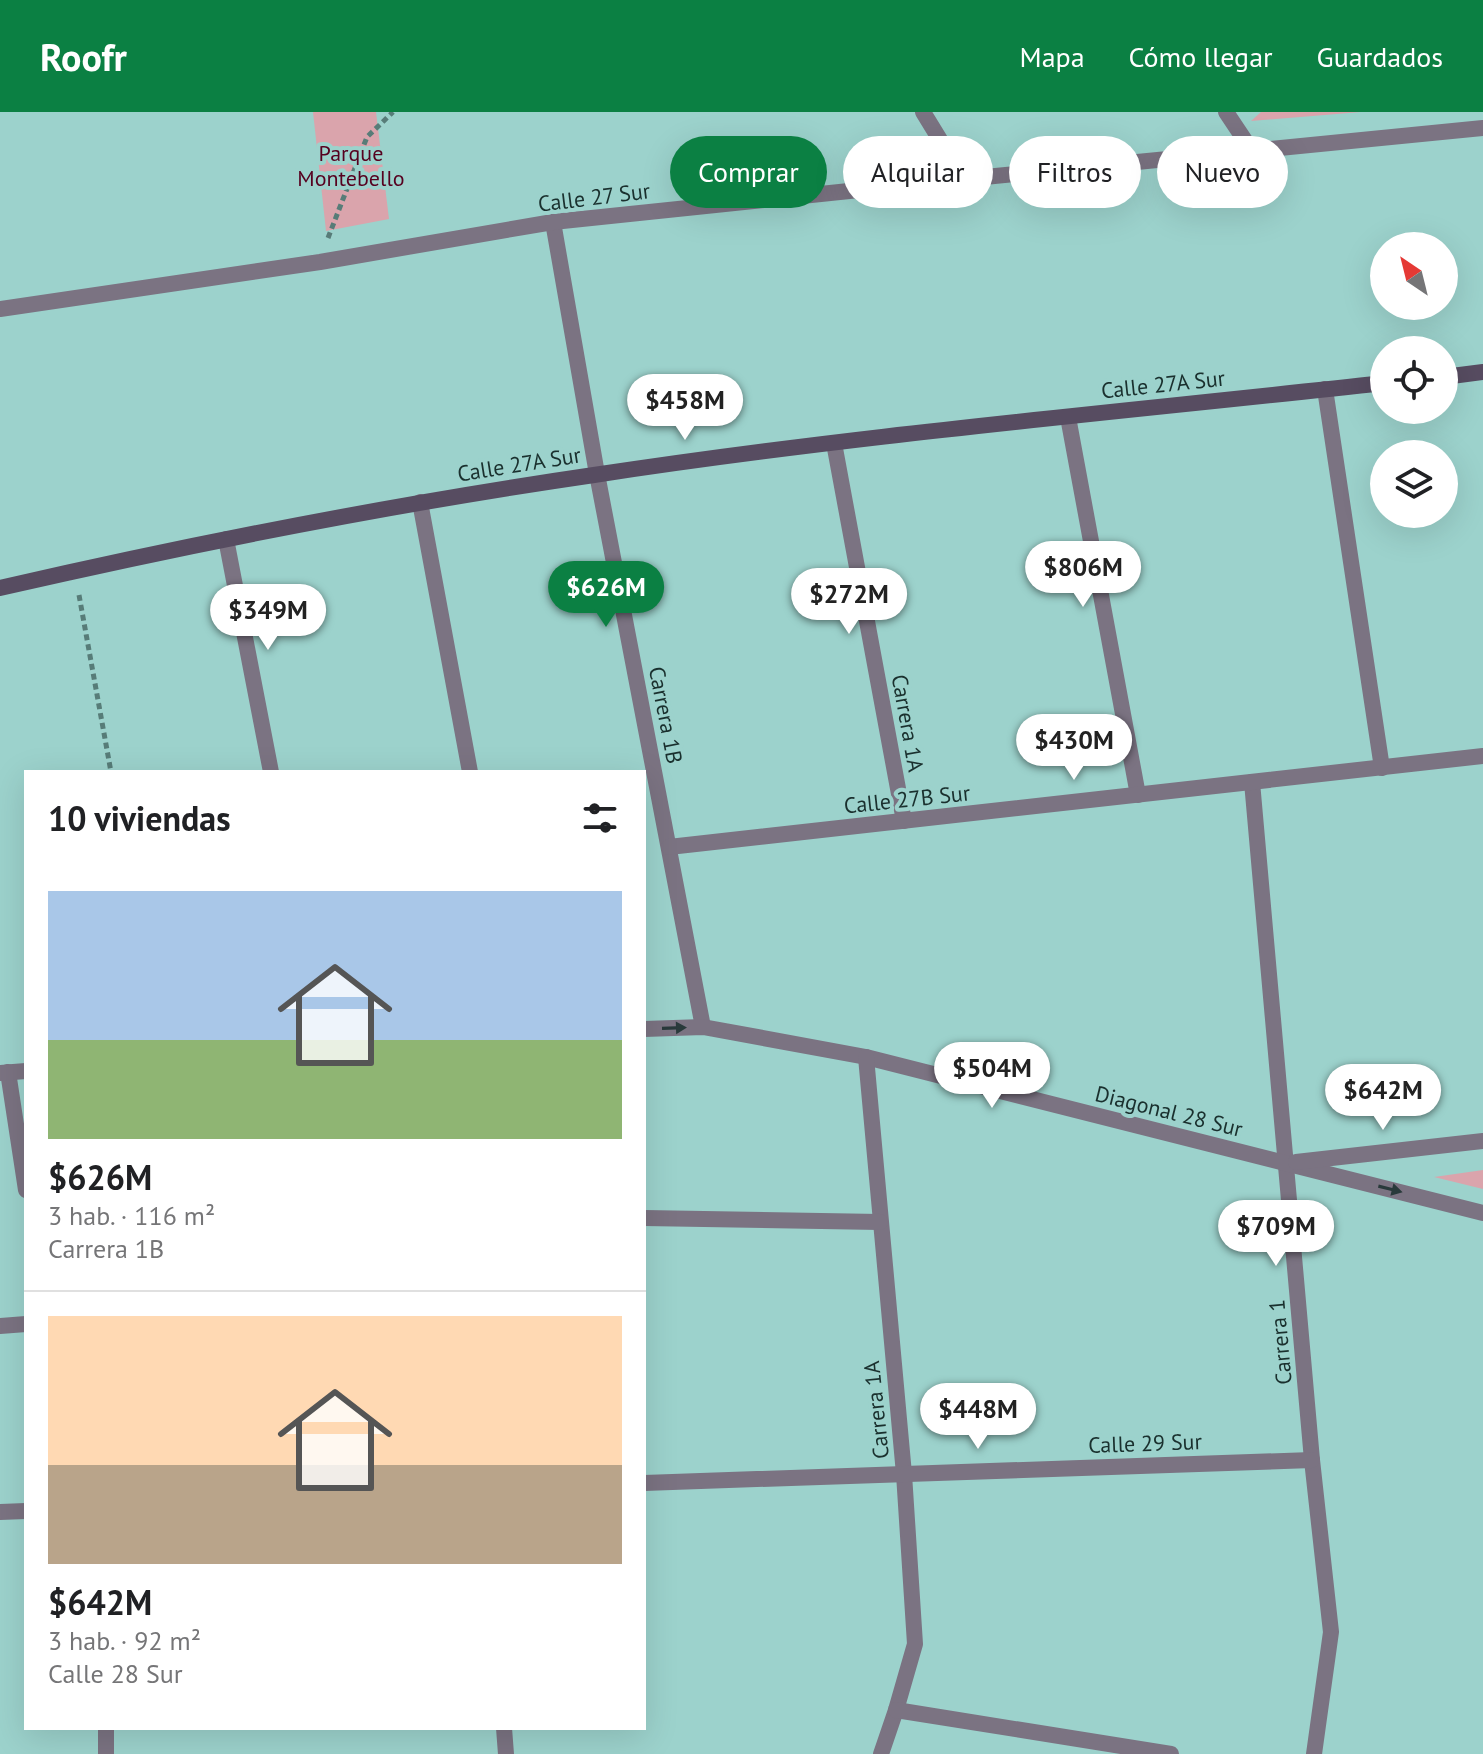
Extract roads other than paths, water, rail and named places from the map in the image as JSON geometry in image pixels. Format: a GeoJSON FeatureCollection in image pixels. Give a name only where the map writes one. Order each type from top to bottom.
{"type":"FeatureCollection","features":[{"type":"Feature","properties":{"kind":"street"},"geometry":{"type":"LineString","coordinates":[[923,112],[938,136]]}},
{"type":"Feature","properties":{"kind":"street"},"geometry":{"type":"LineString","coordinates":[[1226,112],[1242,136]]}},
{"type":"Feature","properties":{"kind":"street","name":"Calle 27 Sur"},"geometry":{"type":"LineString","coordinates":[[1288,147],[1483,128]]}},
{"type":"Feature","properties":{"kind":"street","name":"Calle 27 Sur"},"geometry":{"type":"LineString","coordinates":[[993,176],[1157,160]]}},
{"type":"Feature","properties":{"kind":"street","name":"Calle 27 Sur"},"geometry":{"type":"LineString","coordinates":[[0,309],[320,262],[553,222],[843,192]]}},
{"type":"Feature","properties":{"kind":"street","name":"Carrera 1B"},"geometry":{"type":"LineString","coordinates":[[553,222],[597,474],[703,1027]]}},
{"type":"Feature","properties":{"kind":"street"},"geometry":{"type":"LineString","coordinates":[[1458,375],[1483,372]]}},
{"type":"Feature","properties":{"kind":"street","name":"Calle 27A Sur"},"geometry":{"type":"LineString","coordinates":[[0,588],[226,539],[420,502],[597,474],[834,443],[1370,384]]}},
{"type":"Feature","properties":{"kind":"street"},"geometry":{"type":"LineString","coordinates":[[1325,389],[1382,768]]}},
{"type":"Feature","properties":{"kind":"street"},"geometry":{"type":"LineString","coordinates":[[1068,417],[1138,795]]}},
{"type":"Feature","properties":{"kind":"street","name":"Carrera 1A"},"geometry":{"type":"LineString","coordinates":[[834,443],[904,821]]}},
{"type":"Feature","properties":{"kind":"street"},"geometry":{"type":"LineString","coordinates":[[420,502],[470,770]]}},
{"type":"Feature","properties":{"kind":"street"},"geometry":{"type":"LineString","coordinates":[[226,539],[271,770]]}},
{"type":"Feature","properties":{"kind":"street","name":"Calle 27B Sur"},"geometry":{"type":"LineString","coordinates":[[669,847],[1483,756]]}},
{"type":"Feature","properties":{"kind":"street","name":"Carrera 1"},"geometry":{"type":"LineString","coordinates":[[1252,782],[1312,1460],[1331,1632],[1314,1754]]}},
{"type":"Feature","properties":{"kind":"street","name":"Diagonal 28 Sur"},"geometry":{"type":"LineString","coordinates":[[646,1029],[703,1027],[866,1057],[1483,1213]]}},
{"type":"Feature","properties":{"kind":"street","name":"Carrera 1A"},"geometry":{"type":"LineString","coordinates":[[866,1057],[904,1474],[915,1644],[881,1754]]}},
{"type":"Feature","properties":{"kind":"street"},"geometry":{"type":"LineString","coordinates":[[24,1071],[4,1073],[24,1179]]}},
{"type":"Feature","properties":{"kind":"street"},"geometry":{"type":"LineString","coordinates":[[1287,1163],[1483,1141]]}},
{"type":"Feature","properties":{"kind":"street"},"geometry":{"type":"LineString","coordinates":[[646,1218],[880,1222]]}},
{"type":"Feature","properties":{"kind":"street"},"geometry":{"type":"LineString","coordinates":[[0,1326],[24,1324]]}},
{"type":"Feature","properties":{"kind":"street","name":"Calle 29 Sur"},"geometry":{"type":"LineString","coordinates":[[646,1483],[1312,1460]]}},
{"type":"Feature","properties":{"kind":"street"},"geometry":{"type":"LineString","coordinates":[[0,1512],[24,1511]]}},
{"type":"Feature","properties":{"kind":"street"},"geometry":{"type":"LineString","coordinates":[[896,1710],[1171,1754]]}},
{"type":"Feature","properties":{"kind":"street"},"geometry":{"type":"LineString","coordinates":[[106,1730],[106,1754]]}},
{"type":"Feature","properties":{"kind":"street"},"geometry":{"type":"LineString","coordinates":[[504,1730],[506,1754]]}},
{"type":"Feature","properties":{"kind":"park label","name":"Parque Montebello"},"geometry":{"type":"Point","coordinates":[351,166]}}]}
